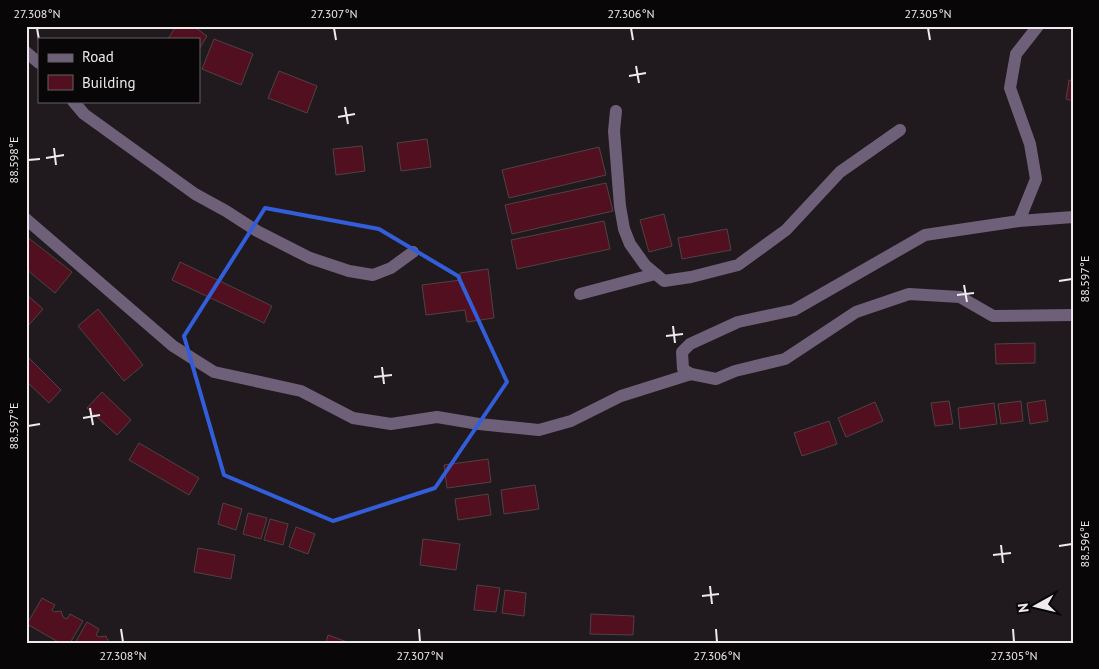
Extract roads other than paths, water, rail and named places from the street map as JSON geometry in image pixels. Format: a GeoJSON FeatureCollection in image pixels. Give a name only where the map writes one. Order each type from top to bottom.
{"type":"FeatureCollection","features":[{"type":"Feature","properties":{"kind":"street"},"geometry":{"type":"LineString","coordinates":[[1019,221],[1036,179],[1030,144],[1010,88],[1016,54],[1038,26]]}},
{"type":"Feature","properties":{"kind":"street"},"geometry":{"type":"LineString","coordinates":[[26,52],[38,62]]}},
{"type":"Feature","properties":{"kind":"street"},"geometry":{"type":"LineString","coordinates":[[74,102],[84,114],[195,194],[257,231],[310,258],[349,271],[373,275],[391,268],[413,252]]}},
{"type":"Feature","properties":{"kind":"street"},"geometry":{"type":"LineString","coordinates":[[616,110],[614,131],[620,206],[624,229],[630,244],[645,265],[664,281],[691,278],[738,265],[786,230],[840,172],[900,130]]}},
{"type":"Feature","properties":{"kind":"street"},"geometry":{"type":"LineString","coordinates":[[1073,217],[1019,221],[925,235],[794,310],[738,322],[690,344],[682,352],[683,369],[691,374],[716,379],[735,371],[785,359],[856,312],[909,294],[960,297],[993,316],[1073,315]]}},
{"type":"Feature","properties":{"kind":"street"},"geometry":{"type":"LineString","coordinates":[[26,219],[173,346],[214,372],[301,391],[353,418],[391,424],[437,417],[479,424],[539,430],[571,421],[621,396],[691,374]]}},
{"type":"Feature","properties":{"kind":"street"},"geometry":{"type":"LineString","coordinates":[[580,294],[655,274]]}}]}
